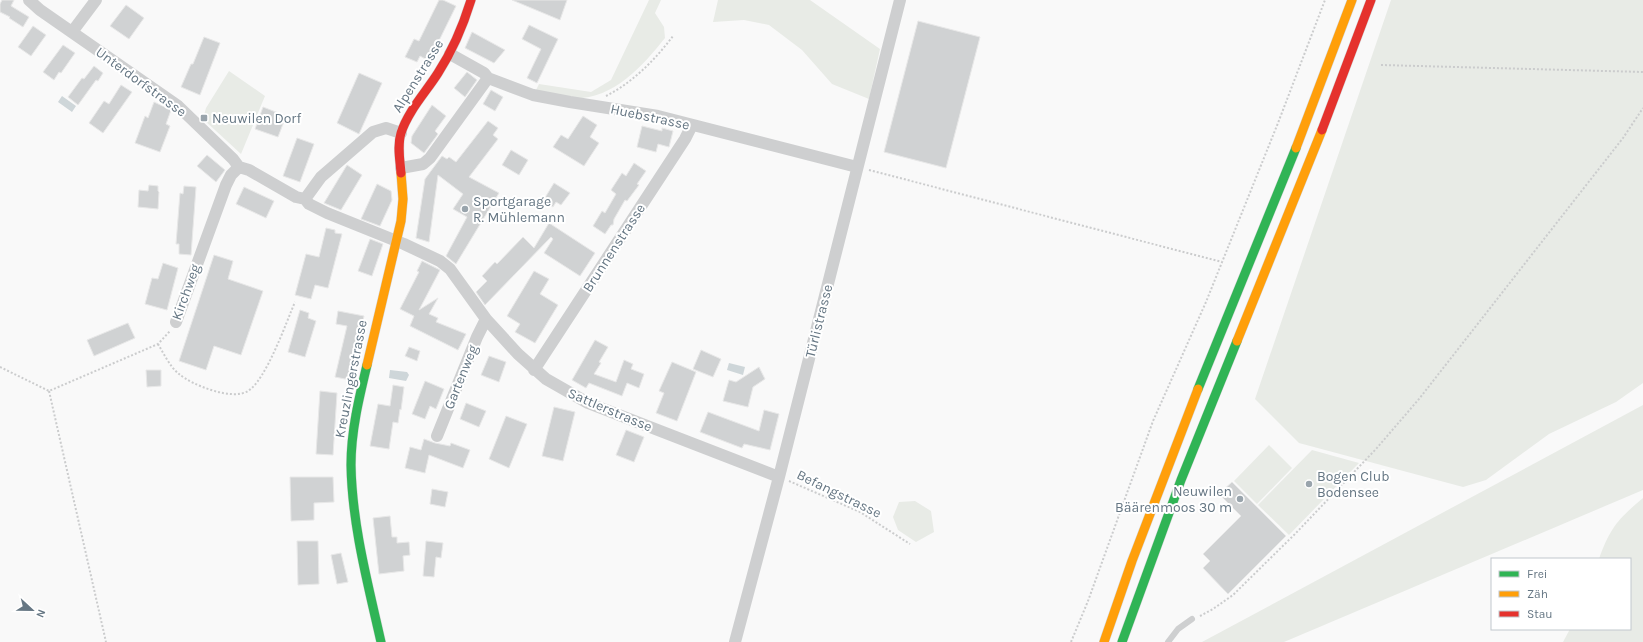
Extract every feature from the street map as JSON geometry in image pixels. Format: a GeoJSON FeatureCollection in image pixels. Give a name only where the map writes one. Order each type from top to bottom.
{"type":"FeatureCollection","features":[{"type":"Feature","properties":{"kind":"main road","name":"Alpenstrasse"},"geometry":{"type":"LineString","coordinates":[[397,241],[403,209],[399,147],[401,133],[412,110],[450,54],[464,24],[470,0]]}},
{"type":"Feature","properties":{"kind":"main road"},"geometry":{"type":"LineString","coordinates":[[1104,642],[1161,485],[1287,175],[1352,0]]}},
{"type":"Feature","properties":{"kind":"main road"},"geometry":{"type":"LineString","coordinates":[[1122,642],[1186,466],[1303,180],[1371,0]]}},
{"type":"Feature","properties":{"kind":"main road","name":"Kreuzlingerstrasse"},"geometry":{"type":"LineString","coordinates":[[381,642],[357,532],[351,464],[353,435],[358,403],[387,277],[397,241]]}},
{"type":"Feature","properties":{"kind":"street","name":"Unterdorfstrasse"},"geometry":{"type":"LineString","coordinates":[[29,0],[40,10],[178,106],[233,159],[239,167],[249,170],[296,197],[305,199],[309,204],[327,213],[397,241]]}},
{"type":"Feature","properties":{"kind":"street"},"geometry":{"type":"LineString","coordinates":[[72,32],[96,0]]}},
{"type":"Feature","properties":{"kind":"street","name":"Türlistrasse"},"geometry":{"type":"LineString","coordinates":[[735,642],[779,477],[900,0]]}},
{"type":"Feature","properties":{"kind":"street","name":"Huebstrasse"},"geometry":{"type":"LineString","coordinates":[[450,54],[484,73],[488,78],[533,95],[593,106],[639,112],[857,167]]}},
{"type":"Feature","properties":{"kind":"street"},"geometry":{"type":"LineString","coordinates":[[401,168],[423,164],[430,158],[488,78]]}},
{"type":"Feature","properties":{"kind":"street","name":"Brunnenstrasse"},"geometry":{"type":"LineString","coordinates":[[534,370],[685,139],[692,125]]}},
{"type":"Feature","properties":{"kind":"street"},"geometry":{"type":"LineString","coordinates":[[305,199],[321,177],[373,132],[386,128],[401,133]]}},
{"type":"Feature","properties":{"kind":"street","name":"Kirchweg"},"geometry":{"type":"LineString","coordinates":[[176,322],[226,185],[231,175],[239,167]]}},
{"type":"Feature","properties":{"kind":"street","name":"Sattlerstrasse"},"geometry":{"type":"LineString","coordinates":[[397,241],[425,253],[446,265],[486,319],[505,341],[534,370],[560,388],[588,403],[779,477]]}},
{"type":"Feature","properties":{"kind":"street","name":"Gartenweg"},"geometry":{"type":"LineString","coordinates":[[437,436],[477,337],[486,319]]}},
{"type":"Feature","properties":{"kind":"lane"},"geometry":{"type":"LineString","coordinates":[[1168,642],[1178,629],[1192,620]]}},
{"type":"Feature","properties":{"kind":"path"},"geometry":{"type":"LineString","coordinates":[[1071,642],[1088,601],[1153,421],[1206,302],[1278,123],[1325,0]]}},
{"type":"Feature","properties":{"kind":"path"},"geometry":{"type":"LineString","coordinates":[[593,106],[600,99],[612,93],[636,76],[663,50],[673,36]]}},
{"type":"Feature","properties":{"kind":"path"},"geometry":{"type":"LineString","coordinates":[[1381,65],[1643,72]]}},
{"type":"Feature","properties":{"kind":"path"},"geometry":{"type":"LineString","coordinates":[[1192,620],[1213,609],[1233,595],[1295,534],[1376,448],[1424,393],[1622,138],[1643,108]]}},
{"type":"Feature","properties":{"kind":"path"},"geometry":{"type":"LineString","coordinates":[[857,167],[1222,262]]}},
{"type":"Feature","properties":{"kind":"path"},"geometry":{"type":"LineString","coordinates":[[158,344],[178,374],[193,382],[214,392],[231,394],[248,391],[270,362],[295,302]]}},
{"type":"Feature","properties":{"kind":"path","name":"Kirchweg"},"geometry":{"type":"LineString","coordinates":[[49,391],[158,344],[167,336],[176,322]]}},
{"type":"Feature","properties":{"kind":"path"},"geometry":{"type":"LineString","coordinates":[[0,367],[49,391],[106,642]]}},
{"type":"Feature","properties":{"kind":"path","name":"Befangstrasse"},"geometry":{"type":"LineString","coordinates":[[779,477],[860,512],[910,544]]}},
{"type":"Feature","properties":{"kind":"shaded area"},"geometry":{"type":"Polygon","coordinates":[[[649,0],[661,0],[655,13],[664,27],[665,38],[646,61],[624,81],[598,95],[584,98],[568,98],[536,90],[539,84],[591,92],[611,80],[649,0]]]}},
{"type":"Feature","properties":{"kind":"shaded area"},"geometry":{"type":"Polygon","coordinates":[[[718,0],[810,0],[880,49],[869,99],[832,84],[802,50],[769,25],[744,20],[713,22],[718,0]]]}},
{"type":"Feature","properties":{"kind":"shaded area"},"geometry":{"type":"Polygon","coordinates":[[[1391,0],[1643,0],[1643,383],[1616,402],[1549,434],[1486,480],[1463,487],[1299,443],[1255,399],[1391,0]]]}},
{"type":"Feature","properties":{"kind":"shaded area"},"geometry":{"type":"Polygon","coordinates":[[[229,71],[265,96],[241,154],[203,119],[206,108],[229,71]]]}},
{"type":"Feature","properties":{"kind":"shaded area"},"geometry":{"type":"Polygon","coordinates":[[[62,96],[76,106],[72,112],[58,102],[62,96]]]}},
{"type":"Feature","properties":{"kind":"shaded area"},"geometry":{"type":"Polygon","coordinates":[[[729,363],[745,367],[743,375],[727,370],[729,363]]]}},
{"type":"Feature","properties":{"kind":"shaded area"},"geometry":{"type":"Polygon","coordinates":[[[390,370],[407,372],[409,375],[406,381],[389,378],[390,370]]]}},
{"type":"Feature","properties":{"kind":"shaded area"},"geometry":{"type":"Polygon","coordinates":[[[1643,405],[1643,490],[1284,642],[1202,642],[1643,405]]]}},
{"type":"Feature","properties":{"kind":"shaded area"},"geometry":{"type":"Polygon","coordinates":[[[1269,445],[1292,468],[1257,504],[1234,481],[1269,445]]]}},
{"type":"Feature","properties":{"kind":"shaded area","name":"Bogen Club Bodensee"},"geometry":{"type":"Polygon","coordinates":[[[1312,450],[1359,463],[1289,535],[1258,505],[1312,450]]]}},
{"type":"Feature","properties":{"kind":"shaded area"},"geometry":{"type":"Polygon","coordinates":[[[1643,498],[1643,642],[1563,642],[1569,630],[1631,630],[1631,558],[1599,558],[1611,532],[1627,512],[1643,498]]]}},
{"type":"Feature","properties":{"kind":"shaded area"},"geometry":{"type":"Polygon","coordinates":[[[915,501],[931,511],[934,532],[916,542],[898,530],[893,517],[899,502],[915,501]]]}},
{"type":"Feature","properties":{"kind":"building"},"geometry":{"type":"Polygon","coordinates":[[[2,0],[14,0],[11,6],[29,17],[23,27],[9,18],[10,17],[0,12],[0,4],[2,0]]]}},
{"type":"Feature","properties":{"kind":"building"},"geometry":{"type":"Polygon","coordinates":[[[439,0],[443,0],[456,6],[429,61],[420,56],[417,62],[405,57],[414,39],[419,41],[439,0]]]}},
{"type":"Feature","properties":{"kind":"building"},"geometry":{"type":"Polygon","coordinates":[[[512,0],[567,0],[560,20],[512,0]]]}},
{"type":"Feature","properties":{"kind":"building"},"geometry":{"type":"Polygon","coordinates":[[[126,5],[144,18],[129,39],[110,26],[126,5]]]}},
{"type":"Feature","properties":{"kind":"building"},"geometry":{"type":"Polygon","coordinates":[[[918,21],[980,37],[946,168],[884,152],[918,21]]]}},
{"type":"Feature","properties":{"kind":"building"},"geometry":{"type":"Polygon","coordinates":[[[529,25],[558,39],[537,83],[527,78],[541,49],[522,39],[529,25]]]}},
{"type":"Feature","properties":{"kind":"building"},"geometry":{"type":"Polygon","coordinates":[[[33,26],[46,35],[31,56],[18,47],[33,26]]]}},
{"type":"Feature","properties":{"kind":"building"},"geometry":{"type":"Polygon","coordinates":[[[472,32],[505,50],[494,63],[465,48],[472,32]]]}},
{"type":"Feature","properties":{"kind":"building"},"geometry":{"type":"Polygon","coordinates":[[[204,37],[220,43],[200,95],[181,87],[191,64],[193,64],[204,37]]]}},
{"type":"Feature","properties":{"kind":"building"},"geometry":{"type":"Polygon","coordinates":[[[63,45],[75,53],[61,73],[59,72],[54,80],[43,72],[63,45]]]}},
{"type":"Feature","properties":{"kind":"building"},"geometry":{"type":"Polygon","coordinates":[[[94,66],[103,73],[98,81],[96,80],[78,105],[68,97],[82,78],[84,79],[94,66]]]}},
{"type":"Feature","properties":{"kind":"building"},"geometry":{"type":"Polygon","coordinates":[[[467,72],[477,80],[465,97],[454,88],[467,72]]]}},
{"type":"Feature","properties":{"kind":"building"},"geometry":{"type":"Polygon","coordinates":[[[359,73],[382,83],[359,134],[337,123],[359,73]]]}},
{"type":"Feature","properties":{"kind":"building"},"geometry":{"type":"Polygon","coordinates":[[[121,85],[132,92],[103,133],[89,123],[104,101],[109,104],[121,85]]]}},
{"type":"Feature","properties":{"kind":"building"},"geometry":{"type":"Polygon","coordinates":[[[491,90],[503,97],[495,111],[483,104],[491,90]]]}},
{"type":"Feature","properties":{"kind":"building"},"geometry":{"type":"Polygon","coordinates":[[[154,102],[171,110],[166,124],[170,126],[160,152],[135,143],[145,116],[148,118],[154,102]]]}},
{"type":"Feature","properties":{"kind":"building"},"geometry":{"type":"Polygon","coordinates":[[[432,105],[446,116],[435,131],[438,134],[424,153],[411,143],[412,136],[432,105]]]}},
{"type":"Feature","properties":{"kind":"building"},"geometry":{"type":"Polygon","coordinates":[[[263,107],[286,116],[278,137],[255,129],[263,107]]]}},
{"type":"Feature","properties":{"kind":"building"},"geometry":{"type":"Polygon","coordinates":[[[583,116],[597,125],[590,137],[599,143],[584,166],[553,147],[561,135],[568,139],[583,116]]]}},
{"type":"Feature","properties":{"kind":"building"},"geometry":{"type":"Polygon","coordinates":[[[488,121],[498,128],[493,135],[498,139],[469,177],[499,193],[456,264],[446,256],[467,217],[453,209],[463,194],[438,175],[429,242],[416,238],[425,179],[442,156],[447,159],[449,157],[456,162],[488,121]]]}},
{"type":"Feature","properties":{"kind":"building"},"geometry":{"type":"Polygon","coordinates":[[[642,126],[662,131],[662,128],[673,131],[669,147],[658,144],[656,152],[637,147],[642,126]]]}},
{"type":"Feature","properties":{"kind":"building"},"geometry":{"type":"Polygon","coordinates":[[[297,138],[314,144],[300,182],[283,176],[297,138]]]}},
{"type":"Feature","properties":{"kind":"building"},"geometry":{"type":"Polygon","coordinates":[[[511,150],[528,160],[519,175],[502,165],[511,150]]]}},
{"type":"Feature","properties":{"kind":"building"},"geometry":{"type":"Polygon","coordinates":[[[207,155],[225,170],[216,182],[197,166],[207,155]]]}},
{"type":"Feature","properties":{"kind":"building"},"geometry":{"type":"Polygon","coordinates":[[[634,163],[646,171],[637,184],[639,185],[627,201],[625,200],[614,219],[613,225],[611,225],[605,234],[593,226],[602,211],[605,213],[616,194],[611,190],[622,173],[626,176],[634,163]]]}},
{"type":"Feature","properties":{"kind":"building"},"geometry":{"type":"Polygon","coordinates":[[[347,165],[362,175],[341,210],[324,203],[347,165]]]}},
{"type":"Feature","properties":{"kind":"building"},"geometry":{"type":"Polygon","coordinates":[[[554,183],[570,193],[561,205],[556,202],[553,207],[543,201],[554,183]]]}},
{"type":"Feature","properties":{"kind":"building"},"geometry":{"type":"Polygon","coordinates":[[[377,184],[391,191],[392,200],[380,226],[361,219],[377,184]]]}},
{"type":"Feature","properties":{"kind":"building"},"geometry":{"type":"Polygon","coordinates":[[[149,185],[158,186],[158,209],[138,207],[139,190],[148,191],[149,185]]]}},
{"type":"Feature","properties":{"kind":"building"},"geometry":{"type":"Polygon","coordinates":[[[184,186],[196,187],[191,255],[179,254],[179,244],[176,244],[180,193],[183,194],[184,186]]]}},
{"type":"Feature","properties":{"kind":"building"},"geometry":{"type":"Polygon","coordinates":[[[244,187],[274,201],[266,218],[236,204],[244,187]]]}},
{"type":"Feature","properties":{"kind":"building"},"geometry":{"type":"Polygon","coordinates":[[[549,223],[595,253],[580,276],[544,253],[553,239],[551,237],[485,305],[476,292],[487,281],[482,276],[495,262],[497,264],[523,237],[534,248],[549,223]]]}},
{"type":"Feature","properties":{"kind":"building"},"geometry":{"type":"Polygon","coordinates":[[[326,228],[335,230],[335,233],[342,234],[328,288],[315,285],[311,299],[295,295],[306,254],[319,257],[326,228]]]}},
{"type":"Feature","properties":{"kind":"building"},"geometry":{"type":"Polygon","coordinates":[[[370,239],[383,244],[372,276],[358,271],[370,239]]]}},
{"type":"Feature","properties":{"kind":"building"},"geometry":{"type":"Polygon","coordinates":[[[214,255],[233,261],[228,279],[263,291],[241,355],[214,346],[206,370],[179,361],[214,255]]]}},
{"type":"Feature","properties":{"kind":"building"},"geometry":{"type":"Polygon","coordinates":[[[422,261],[440,270],[419,310],[438,298],[429,314],[438,318],[436,322],[466,334],[458,350],[410,326],[414,316],[400,309],[419,272],[417,271],[422,261]]]}},
{"type":"Feature","properties":{"kind":"building"},"geometry":{"type":"Polygon","coordinates":[[[163,263],[178,268],[167,310],[145,304],[152,278],[158,279],[163,263]]]}},
{"type":"Feature","properties":{"kind":"building"},"geometry":{"type":"Polygon","coordinates":[[[534,271],[549,279],[540,294],[558,305],[535,343],[515,332],[520,324],[507,316],[534,271]]]}},
{"type":"Feature","properties":{"kind":"building"},"geometry":{"type":"Polygon","coordinates":[[[300,310],[309,313],[308,318],[316,321],[305,357],[288,352],[300,310]]]}},
{"type":"Feature","properties":{"kind":"building"},"geometry":{"type":"Polygon","coordinates":[[[338,311],[364,316],[350,380],[335,377],[347,326],[336,324],[338,311]]]}},
{"type":"Feature","properties":{"kind":"building"},"geometry":{"type":"Polygon","coordinates":[[[128,323],[135,338],[94,356],[87,340],[128,323]]]}},
{"type":"Feature","properties":{"kind":"building"},"geometry":{"type":"Polygon","coordinates":[[[595,340],[608,347],[594,374],[616,382],[624,360],[633,364],[631,369],[644,374],[639,388],[627,383],[622,396],[589,383],[586,388],[572,380],[595,340]]]}},
{"type":"Feature","properties":{"kind":"building"},"geometry":{"type":"Polygon","coordinates":[[[409,347],[420,351],[417,361],[405,356],[409,347]]]}},
{"type":"Feature","properties":{"kind":"building"},"geometry":{"type":"Polygon","coordinates":[[[701,350],[721,359],[713,377],[693,369],[701,350]]]}},
{"type":"Feature","properties":{"kind":"building"},"geometry":{"type":"Polygon","coordinates":[[[489,356],[506,362],[499,382],[481,375],[489,356]]]}},
{"type":"Feature","properties":{"kind":"building"},"geometry":{"type":"Polygon","coordinates":[[[672,362],[696,372],[677,421],[656,413],[664,393],[659,391],[672,362]]]}},
{"type":"Feature","properties":{"kind":"building"},"geometry":{"type":"Polygon","coordinates":[[[759,367],[765,379],[753,387],[748,407],[723,401],[729,380],[736,382],[759,367]]]}},
{"type":"Feature","properties":{"kind":"building"},"geometry":{"type":"Polygon","coordinates":[[[146,370],[161,370],[161,386],[147,387],[146,370]]]}},
{"type":"Feature","properties":{"kind":"building"},"geometry":{"type":"Polygon","coordinates":[[[425,381],[444,389],[436,409],[430,406],[425,419],[412,414],[425,381]]]}},
{"type":"Feature","properties":{"kind":"building"},"geometry":{"type":"Polygon","coordinates":[[[393,385],[404,387],[398,423],[393,422],[389,449],[370,446],[378,404],[390,406],[393,385]]]}},
{"type":"Feature","properties":{"kind":"building"},"geometry":{"type":"Polygon","coordinates":[[[320,391],[337,393],[333,455],[316,454],[320,391]]]}},
{"type":"Feature","properties":{"kind":"building"},"geometry":{"type":"Polygon","coordinates":[[[466,403],[486,411],[479,427],[460,419],[466,403]]]}},
{"type":"Feature","properties":{"kind":"building"},"geometry":{"type":"Polygon","coordinates":[[[554,407],[575,412],[563,461],[542,456],[554,407]]]}},
{"type":"Feature","properties":{"kind":"building"},"geometry":{"type":"Polygon","coordinates":[[[764,410],[779,414],[770,450],[744,444],[742,448],[700,432],[708,412],[759,431],[764,410]]]}},
{"type":"Feature","properties":{"kind":"building"},"geometry":{"type":"Polygon","coordinates":[[[506,416],[527,424],[509,468],[489,459],[506,416]]]}},
{"type":"Feature","properties":{"kind":"building"},"geometry":{"type":"Polygon","coordinates":[[[626,430],[644,437],[634,462],[616,455],[626,430]]]}},
{"type":"Feature","properties":{"kind":"building"},"geometry":{"type":"Polygon","coordinates":[[[424,439],[450,446],[451,443],[470,450],[463,468],[429,455],[425,473],[405,468],[410,447],[421,450],[424,439]]]}},
{"type":"Feature","properties":{"kind":"building"},"geometry":{"type":"Polygon","coordinates":[[[290,477],[333,477],[334,502],[314,503],[314,520],[291,521],[290,477]]]}},
{"type":"Feature","properties":{"kind":"building"},"geometry":{"type":"Polygon","coordinates":[[[1232,482],[1286,536],[1228,594],[1203,568],[1210,561],[1203,554],[1241,516],[1219,494],[1232,482]]]}},
{"type":"Feature","properties":{"kind":"building"},"geometry":{"type":"Polygon","coordinates":[[[432,489],[448,492],[445,507],[430,504],[432,489]]]}},
{"type":"Feature","properties":{"kind":"building"},"geometry":{"type":"Polygon","coordinates":[[[390,516],[392,537],[397,537],[397,543],[409,542],[410,555],[403,556],[404,571],[379,574],[373,518],[390,516]]]}},
{"type":"Feature","properties":{"kind":"building"},"geometry":{"type":"Polygon","coordinates":[[[297,541],[318,541],[319,584],[298,585],[297,541]]]}},
{"type":"Feature","properties":{"kind":"building"},"geometry":{"type":"Polygon","coordinates":[[[426,541],[443,543],[441,558],[436,557],[434,577],[423,576],[426,541]]]}},
{"type":"Feature","properties":{"kind":"building"},"geometry":{"type":"Polygon","coordinates":[[[341,553],[348,582],[337,584],[331,555],[341,553]]]}},
{"type":"Feature","properties":{"kind":"traffic: fast"},"geometry":{"type":"LineString","coordinates":[[1198,389],[1296,148]]}},
{"type":"Feature","properties":{"kind":"traffic: fast"},"geometry":{"type":"LineString","coordinates":[[1122,642],[1181,480],[1237,341]]}},
{"type":"Feature","properties":{"kind":"traffic: fast"},"geometry":{"type":"LineString","coordinates":[[367,365],[358,402],[352,440],[352,487],[354,510],[366,576],[381,642]]}},
{"type":"Feature","properties":{"kind":"traffic: slow"},"geometry":{"type":"LineString","coordinates":[[1296,148],[1352,0]]}},
{"type":"Feature","properties":{"kind":"traffic: slow"},"geometry":{"type":"LineString","coordinates":[[1237,341],[1322,130]]}},
{"type":"Feature","properties":{"kind":"traffic: slow"},"geometry":{"type":"LineString","coordinates":[[367,365],[401,221],[403,199],[401,173]]}},
{"type":"Feature","properties":{"kind":"traffic: slow"},"geometry":{"type":"LineString","coordinates":[[1104,642],[1132,561],[1198,389]]}},
{"type":"Feature","properties":{"kind":"traffic: jam"},"geometry":{"type":"LineString","coordinates":[[401,173],[399,143],[404,125],[453,47],[471,0]]}},
{"type":"Feature","properties":{"kind":"traffic: jam"},"geometry":{"type":"LineString","coordinates":[[1322,130],[1371,0]]}},
{"type":"Feature","properties":{"kind":"place","name":"Neuwilen Dorf"},"geometry":{"type":"Point","coordinates":[204,118]}},
{"type":"Feature","properties":{"kind":"place","name":"Sportgarage R. Mühlemann"},"geometry":{"type":"Point","coordinates":[465,209]}},
{"type":"Feature","properties":{"kind":"place","name":"Bogen Club Bodensee"},"geometry":{"type":"Point","coordinates":[1309,484]}},
{"type":"Feature","properties":{"kind":"place","name":"Neuwilen Bäärenmoos 30 m"},"geometry":{"type":"Point","coordinates":[1240,499]}}]}
